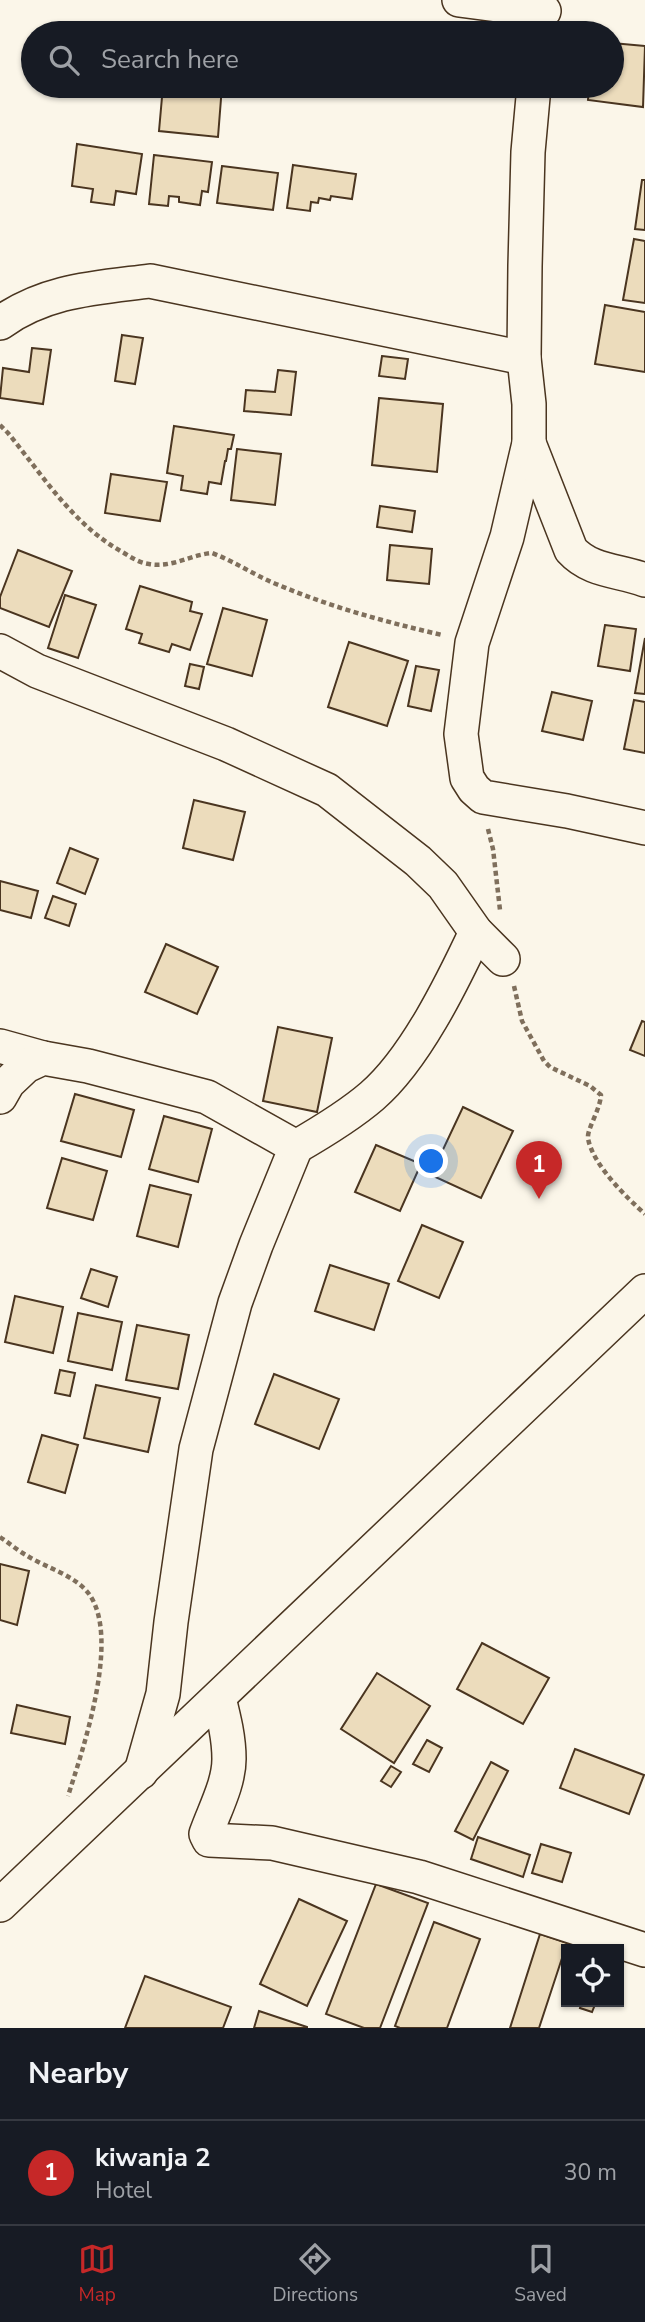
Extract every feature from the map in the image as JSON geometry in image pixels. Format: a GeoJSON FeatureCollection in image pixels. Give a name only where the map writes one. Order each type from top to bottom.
{"type":"FeatureCollection","features":[{"type":"Feature","properties":{"kind":"street"},"geometry":{"type":"LineString","coordinates":[[459,0],[543,15]]}},
{"type":"Feature","properties":{"kind":"street"},"geometry":{"type":"LineString","coordinates":[[533,98],[527,164],[524,358],[529,404],[528,443],[507,537],[472,643],[461,734],[467,778],[483,797],[568,811],[645,828]]}},
{"type":"Feature","properties":{"kind":"street"},"geometry":{"type":"LineString","coordinates":[[0,323],[19,310],[49,297],[150,281],[524,358]]}},
{"type":"Feature","properties":{"kind":"street"},"geometry":{"type":"LineString","coordinates":[[528,443],[571,550],[596,567],[645,580]]}},
{"type":"Feature","properties":{"kind":"street"},"geometry":{"type":"LineString","coordinates":[[0,651],[37,671],[226,744],[327,790],[418,861],[443,885],[476,932],[503,959]]}},
{"type":"Feature","properties":{"kind":"street"},"geometry":{"type":"LineString","coordinates":[[141,1772],[163,1694],[196,1449],[235,1303],[256,1245],[296,1147],[372,1096],[394,1073],[440,1001],[476,932]]}},
{"type":"Feature","properties":{"kind":"street"},"geometry":{"type":"LineString","coordinates":[[0,1046],[207,1097],[296,1147]]}},
{"type":"Feature","properties":{"kind":"street"},"geometry":{"type":"LineString","coordinates":[[0,1097],[8,1083],[26,1066],[43,1058]]}},
{"type":"Feature","properties":{"kind":"street"},"geometry":{"type":"LineString","coordinates":[[0,1905],[645,1290]]}},
{"type":"Feature","properties":{"kind":"street"},"geometry":{"type":"LineString","coordinates":[[219,1698],[226,1725],[229,1760],[224,1784],[206,1834],[209,1840],[272,1843],[419,1877],[645,1950]]}},
{"type":"Feature","properties":{"kind":"path"},"geometry":{"type":"LineString","coordinates":[[0,425],[80,521],[113,547],[139,561],[156,565],[176,563],[212,553],[276,585],[341,609],[472,643]]}},
{"type":"Feature","properties":{"kind":"path"},"geometry":{"type":"LineString","coordinates":[[483,797],[499,894],[504,968],[513,981],[522,1021],[550,1067],[590,1086],[601,1095],[599,1110],[589,1131],[589,1140],[604,1171],[645,1214]]}},
{"type":"Feature","properties":{"kind":"path"},"geometry":{"type":"LineString","coordinates":[[0,1536],[26,1556],[80,1585],[90,1595],[99,1612],[100,1674],[77,1767],[65,1803]]}},
{"type":"Feature","properties":{"kind":"building"},"geometry":{"type":"Polygon","coordinates":[[[624,44],[645,46],[643,107],[588,100],[624,98],[624,44]]]}},
{"type":"Feature","properties":{"kind":"building"},"geometry":{"type":"Polygon","coordinates":[[[162,98],[221,98],[218,137],[159,131],[162,98]]]}},
{"type":"Feature","properties":{"kind":"building"},"geometry":{"type":"Polygon","coordinates":[[[77,144],[142,154],[136,194],[116,191],[114,205],[91,202],[93,189],[72,186],[77,144]]]}},
{"type":"Feature","properties":{"kind":"building"},"geometry":{"type":"Polygon","coordinates":[[[154,155],[212,162],[208,192],[202,191],[200,205],[179,202],[179,197],[169,196],[168,206],[149,204],[154,155]]]}},
{"type":"Feature","properties":{"kind":"building"},"geometry":{"type":"Polygon","coordinates":[[[293,165],[356,174],[352,199],[331,196],[330,200],[319,198],[318,203],[311,202],[310,211],[287,208],[293,165]]]}},
{"type":"Feature","properties":{"kind":"building"},"geometry":{"type":"Polygon","coordinates":[[[222,166],[278,173],[273,210],[217,203],[222,166]]]}},
{"type":"Feature","properties":{"kind":"building"},"geometry":{"type":"Polygon","coordinates":[[[642,180],[645,180],[645,230],[635,229],[642,180]]]}},
{"type":"Feature","properties":{"kind":"building"},"geometry":{"type":"Polygon","coordinates":[[[634,239],[645,241],[645,303],[623,300],[634,239]]]}},
{"type":"Feature","properties":{"kind":"building"},"geometry":{"type":"Polygon","coordinates":[[[605,305],[645,312],[645,372],[595,364],[605,305]]]}},
{"type":"Feature","properties":{"kind":"building"},"geometry":{"type":"Polygon","coordinates":[[[122,335],[143,338],[135,384],[115,381],[122,335]]]}},
{"type":"Feature","properties":{"kind":"building"},"geometry":{"type":"Polygon","coordinates":[[[32,348],[51,350],[43,404],[0,398],[3,368],[29,372],[32,348]]]}},
{"type":"Feature","properties":{"kind":"building"},"geometry":{"type":"Polygon","coordinates":[[[382,356],[408,359],[405,379],[379,376],[382,356]]]}},
{"type":"Feature","properties":{"kind":"building"},"geometry":{"type":"Polygon","coordinates":[[[278,370],[296,372],[291,415],[244,411],[246,390],[275,392],[278,370]]]}},
{"type":"Feature","properties":{"kind":"building"},"geometry":{"type":"Polygon","coordinates":[[[379,398],[443,404],[437,472],[372,465],[379,398]]]}},
{"type":"Feature","properties":{"kind":"building"},"geometry":{"type":"Polygon","coordinates":[[[174,426],[234,435],[231,449],[228,449],[221,484],[209,482],[207,494],[181,490],[183,476],[167,473],[174,426]]]}},
{"type":"Feature","properties":{"kind":"building"},"geometry":{"type":"Polygon","coordinates":[[[237,449],[281,454],[275,505],[231,500],[237,449]]]}},
{"type":"Feature","properties":{"kind":"building"},"geometry":{"type":"Polygon","coordinates":[[[111,474],[167,482],[160,521],[105,513],[111,474]]]}},
{"type":"Feature","properties":{"kind":"building"},"geometry":{"type":"Polygon","coordinates":[[[380,506],[415,511],[412,532],[377,527],[380,506]]]}},
{"type":"Feature","properties":{"kind":"building"},"geometry":{"type":"Polygon","coordinates":[[[390,545],[432,549],[429,584],[387,580],[390,545]]]}},
{"type":"Feature","properties":{"kind":"building"},"geometry":{"type":"Polygon","coordinates":[[[18,550],[72,571],[49,627],[0,608],[0,597],[18,550]]]}},
{"type":"Feature","properties":{"kind":"building"},"geometry":{"type":"Polygon","coordinates":[[[140,586],[192,602],[190,611],[202,614],[190,650],[172,644],[169,652],[139,643],[142,634],[126,629],[140,586]]]}},
{"type":"Feature","properties":{"kind":"building"},"geometry":{"type":"Polygon","coordinates":[[[65,595],[96,605],[78,658],[48,648],[65,595]]]}},
{"type":"Feature","properties":{"kind":"building"},"geometry":{"type":"Polygon","coordinates":[[[223,608],[267,620],[252,676],[207,664],[223,608]]]}},
{"type":"Feature","properties":{"kind":"building"},"geometry":{"type":"Polygon","coordinates":[[[605,625],[636,629],[630,671],[598,666],[605,625]]]}},
{"type":"Feature","properties":{"kind":"building"},"geometry":{"type":"Polygon","coordinates":[[[645,638],[645,694],[635,693],[645,638]]]}},
{"type":"Feature","properties":{"kind":"building"},"geometry":{"type":"Polygon","coordinates":[[[349,642],[408,661],[387,726],[328,707],[349,642]]]}},
{"type":"Feature","properties":{"kind":"building"},"geometry":{"type":"Polygon","coordinates":[[[190,664],[204,667],[199,689],[185,686],[190,664]]]}},
{"type":"Feature","properties":{"kind":"building"},"geometry":{"type":"Polygon","coordinates":[[[416,666],[439,670],[431,711],[408,706],[416,666]]]}},
{"type":"Feature","properties":{"kind":"building"},"geometry":{"type":"Polygon","coordinates":[[[552,692],[592,701],[583,740],[542,731],[552,692]]]}},
{"type":"Feature","properties":{"kind":"building"},"geometry":{"type":"Polygon","coordinates":[[[634,700],[645,702],[645,753],[624,749],[634,700]]]}},
{"type":"Feature","properties":{"kind":"building"},"geometry":{"type":"Polygon","coordinates":[[[194,800],[245,812],[233,860],[183,848],[194,800]]]}},
{"type":"Feature","properties":{"kind":"building"},"geometry":{"type":"Polygon","coordinates":[[[70,848],[98,859],[85,894],[57,883],[70,848]]]}},
{"type":"Feature","properties":{"kind":"building"},"geometry":{"type":"Polygon","coordinates":[[[0,881],[38,891],[31,918],[0,910],[0,881]]]}},
{"type":"Feature","properties":{"kind":"building"},"geometry":{"type":"Polygon","coordinates":[[[53,896],[76,904],[69,926],[45,918],[53,896]]]}},
{"type":"Feature","properties":{"kind":"building"},"geometry":{"type":"Polygon","coordinates":[[[166,944],[218,967],[197,1014],[145,992],[166,944]]]}},
{"type":"Feature","properties":{"kind":"building"},"geometry":{"type":"Polygon","coordinates":[[[642,1021],[645,1022],[645,1056],[630,1050],[642,1021]]]}},
{"type":"Feature","properties":{"kind":"building"},"geometry":{"type":"Polygon","coordinates":[[[278,1027],[332,1038],[317,1112],[263,1101],[278,1027]]]}},
{"type":"Feature","properties":{"kind":"building"},"geometry":{"type":"Polygon","coordinates":[[[75,1094],[134,1110],[121,1157],[61,1141],[75,1094]]]}},
{"type":"Feature","properties":{"kind":"building"},"geometry":{"type":"Polygon","coordinates":[[[463,1107],[513,1131],[481,1198],[431,1175],[463,1107]]]}},
{"type":"Feature","properties":{"kind":"building"},"geometry":{"type":"Polygon","coordinates":[[[164,1116],[212,1129],[198,1182],[149,1169],[164,1116]]]}},
{"type":"Feature","properties":{"kind":"building"},"geometry":{"type":"Polygon","coordinates":[[[376,1145],[421,1164],[400,1211],[355,1192],[376,1145]]]}},
{"type":"Feature","properties":{"kind":"building"},"geometry":{"type":"Polygon","coordinates":[[[62,1158],[107,1171],[93,1220],[47,1208],[62,1158]]]}},
{"type":"Feature","properties":{"kind":"building"},"geometry":{"type":"Polygon","coordinates":[[[150,1185],[191,1195],[178,1247],[137,1236],[150,1185]]]}},
{"type":"Feature","properties":{"kind":"building"},"geometry":{"type":"Polygon","coordinates":[[[422,1225],[463,1242],[439,1298],[398,1281],[422,1225]]]}},
{"type":"Feature","properties":{"kind":"building"},"geometry":{"type":"Polygon","coordinates":[[[330,1265],[389,1284],[374,1330],[315,1311],[330,1265]]]}},
{"type":"Feature","properties":{"kind":"building"},"geometry":{"type":"Polygon","coordinates":[[[91,1269],[117,1277],[108,1307],[81,1298],[91,1269]]]}},
{"type":"Feature","properties":{"kind":"building"},"geometry":{"type":"Polygon","coordinates":[[[15,1296],[63,1307],[53,1353],[5,1342],[15,1296]]]}},
{"type":"Feature","properties":{"kind":"building"},"geometry":{"type":"Polygon","coordinates":[[[78,1313],[122,1322],[112,1370],[68,1361],[78,1313]]]}},
{"type":"Feature","properties":{"kind":"building"},"geometry":{"type":"Polygon","coordinates":[[[137,1325],[189,1335],[178,1389],[126,1380],[137,1325]]]}},
{"type":"Feature","properties":{"kind":"building"},"geometry":{"type":"Polygon","coordinates":[[[60,1370],[75,1373],[70,1396],[55,1393],[60,1370]]]}},
{"type":"Feature","properties":{"kind":"building"},"geometry":{"type":"Polygon","coordinates":[[[274,1374],[339,1399],[319,1449],[255,1424],[274,1374]]]}},
{"type":"Feature","properties":{"kind":"building"},"geometry":{"type":"Polygon","coordinates":[[[96,1385],[160,1398],[148,1452],[84,1438],[96,1385]]]}},
{"type":"Feature","properties":{"kind":"building"},"geometry":{"type":"Polygon","coordinates":[[[42,1435],[78,1445],[65,1493],[28,1482],[42,1435]]]}},
{"type":"Feature","properties":{"kind":"building"},"geometry":{"type":"Polygon","coordinates":[[[0,1564],[29,1571],[17,1625],[0,1620],[0,1564]]]}},
{"type":"Feature","properties":{"kind":"building"},"geometry":{"type":"Polygon","coordinates":[[[482,1643],[549,1678],[523,1724],[457,1689],[482,1643]]]}},
{"type":"Feature","properties":{"kind":"building"},"geometry":{"type":"Polygon","coordinates":[[[377,1673],[430,1706],[394,1763],[341,1729],[377,1673]]]}},
{"type":"Feature","properties":{"kind":"building"},"geometry":{"type":"Polygon","coordinates":[[[17,1705],[70,1717],[65,1744],[11,1733],[17,1705]]]}},
{"type":"Feature","properties":{"kind":"building"},"geometry":{"type":"Polygon","coordinates":[[[427,1740],[442,1748],[429,1772],[413,1764],[427,1740]]]}},
{"type":"Feature","properties":{"kind":"building"},"geometry":{"type":"Polygon","coordinates":[[[575,1749],[644,1775],[629,1814],[560,1788],[575,1749]]]}},
{"type":"Feature","properties":{"kind":"building"},"geometry":{"type":"Polygon","coordinates":[[[491,1762],[508,1771],[473,1840],[455,1831],[491,1762]]]}},
{"type":"Feature","properties":{"kind":"building"},"geometry":{"type":"Polygon","coordinates":[[[391,1766],[401,1772],[391,1787],[381,1781],[391,1766]]]}},
{"type":"Feature","properties":{"kind":"building"},"geometry":{"type":"Polygon","coordinates":[[[478,1837],[530,1855],[523,1877],[471,1859],[478,1837]]]}},
{"type":"Feature","properties":{"kind":"building"},"geometry":{"type":"Polygon","coordinates":[[[541,1844],[571,1853],[562,1882],[532,1873],[541,1844]]]}},
{"type":"Feature","properties":{"kind":"building"},"geometry":{"type":"Polygon","coordinates":[[[376,1884],[428,1903],[380,2028],[364,2028],[326,2014],[376,1884]]]}},
{"type":"Feature","properties":{"kind":"building"},"geometry":{"type":"Polygon","coordinates":[[[299,1899],[347,1921],[307,2006],[260,1984],[299,1899]]]}},
{"type":"Feature","properties":{"kind":"building"},"geometry":{"type":"Polygon","coordinates":[[[434,1922],[480,1939],[447,2028],[400,2028],[395,2026],[434,1922]]]}},
{"type":"Feature","properties":{"kind":"building"},"geometry":{"type":"Polygon","coordinates":[[[540,1934],[567,1943],[561,1944],[561,1961],[539,2028],[510,2028],[540,1934]]]}},
{"type":"Feature","properties":{"kind":"building"},"geometry":{"type":"Polygon","coordinates":[[[145,1976],[231,2007],[223,2028],[125,2028],[145,1976]]]}},
{"type":"Feature","properties":{"kind":"building"},"geometry":{"type":"Polygon","coordinates":[[[580,2007],[594,2007],[592,2012],[580,2007]]]}},
{"type":"Feature","properties":{"kind":"building"},"geometry":{"type":"Polygon","coordinates":[[[259,2011],[307,2027],[307,2028],[254,2028],[259,2011]]]}},
{"type":"Feature","properties":{"kind":"place","name":"kiwanja 2"},"geometry":{"type":"Point","coordinates":[539,1199]}}]}
